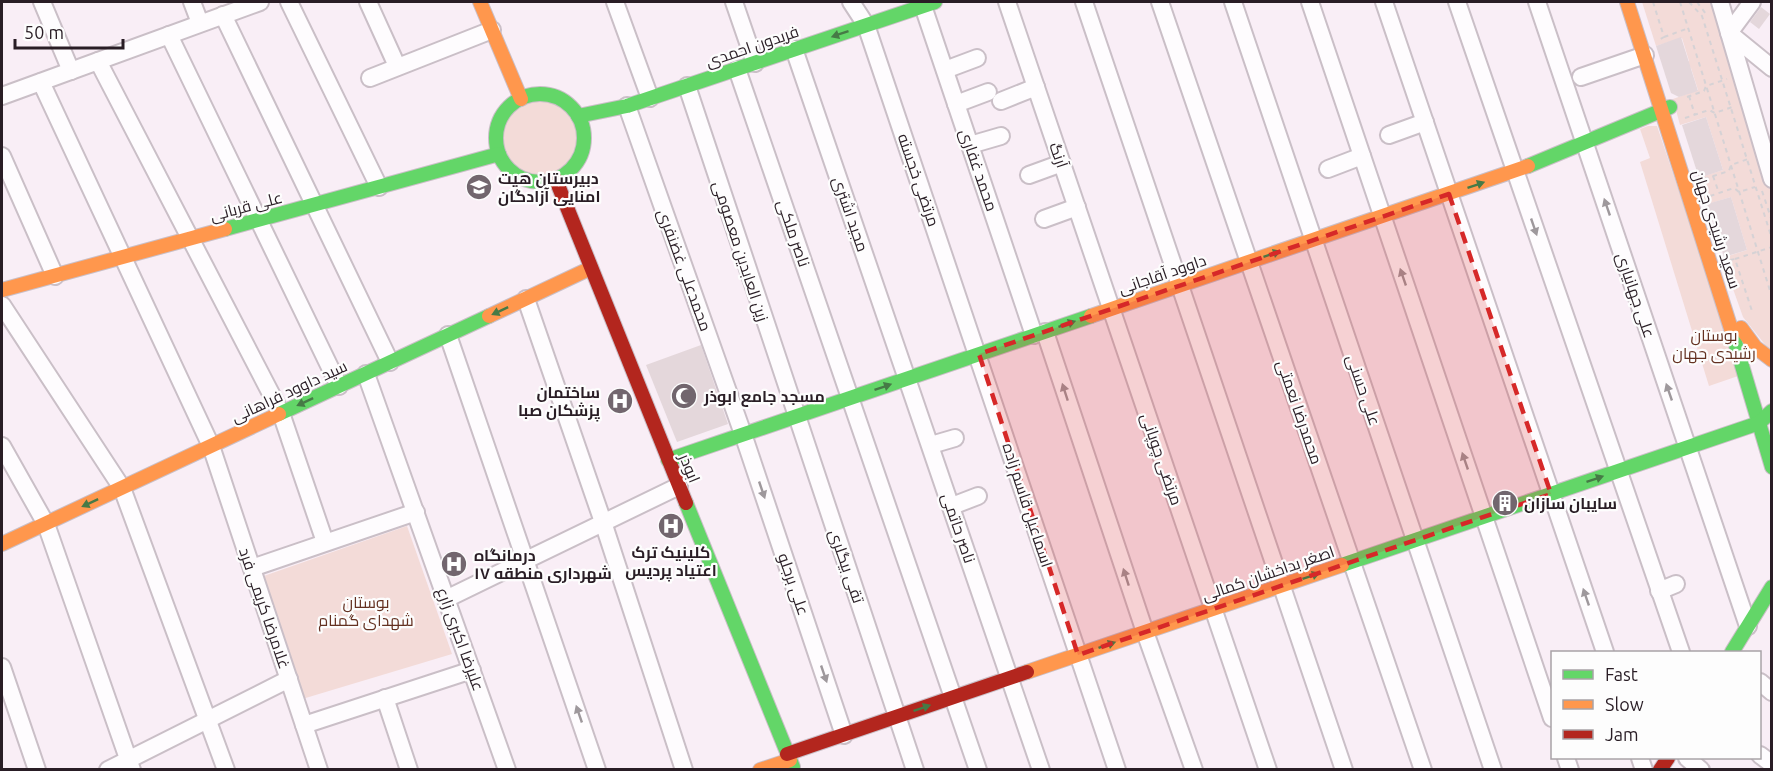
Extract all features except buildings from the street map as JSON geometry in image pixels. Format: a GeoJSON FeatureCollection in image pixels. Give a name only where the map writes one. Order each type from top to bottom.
{"type":"FeatureCollection","features":[{"type":"Feature","properties":{"kind":"street"},"geometry":{"type":"LineString","coordinates":[[42,2],[71,71]]}},
{"type":"Feature","properties":{"kind":"street"},"geometry":{"type":"LineString","coordinates":[[192,2],[200,23]]}},
{"type":"Feature","properties":{"kind":"street"},"geometry":{"type":"LineString","coordinates":[[2,96],[260,2]]}},
{"type":"Feature","properties":{"kind":"street"},"geometry":{"type":"LineString","coordinates":[[290,2],[379,187]]}},
{"type":"Feature","properties":{"kind":"street"},"geometry":{"type":"LineString","coordinates":[[368,2],[397,66]]}},
{"type":"Feature","properties":{"kind":"street"},"geometry":{"type":"LineString","coordinates":[[480,2],[520,99]]}},
{"type":"Feature","properties":{"kind":"street"},"geometry":{"type":"LineString","coordinates":[[615,2],[650,98]]}},
{"type":"Feature","properties":{"kind":"street"},"geometry":{"type":"LineString","coordinates":[[734,2],[755,63]]}},
{"type":"Feature","properties":{"kind":"street","name":"آرنگ"},"geometry":{"type":"LineString","coordinates":[[1007,2],[1112,309]]}},
{"type":"Feature","properties":{"kind":"street"},"geometry":{"type":"LineString","coordinates":[[1084,2],[1344,770]]}},
{"type":"Feature","properties":{"kind":"street","name":"محمدرضا نعمتی"},"geometry":{"type":"LineString","coordinates":[[1160,2],[1423,770]]}},
{"type":"Feature","properties":{"kind":"street","name":"علی حسنی"},"geometry":{"type":"LineString","coordinates":[[1233,2],[1493,770]]}},
{"type":"Feature","properties":{"kind":"street"},"geometry":{"type":"LineString","coordinates":[[1310,2],[1551,715]]}},
{"type":"Feature","properties":{"kind":"street"},"geometry":{"type":"LineString","coordinates":[[1384,2],[1605,651]]}},
{"type":"Feature","properties":{"kind":"street"},"geometry":{"type":"LineString","coordinates":[[1457,2],[1681,651]]}},
{"type":"Feature","properties":{"kind":"street","name":"علی جهانیاری"},"geometry":{"type":"LineString","coordinates":[[1537,2],[1748,626]]}},
{"type":"Feature","properties":{"kind":"street","name":"سعید رشیدی جهان"},"geometry":{"type":"LineString","coordinates":[[1627,2],[1648,53]]}},
{"type":"Feature","properties":{"kind":"street","name":"سعید رشیدی جهان"},"geometry":{"type":"LineString","coordinates":[[1635,2],[1666,109],[1756,376],[1765,392]]}},
{"type":"Feature","properties":{"kind":"street"},"geometry":{"type":"LineString","coordinates":[[1720,2],[1766,182]]}},
{"type":"Feature","properties":{"kind":"street"},"geometry":{"type":"LineString","coordinates":[[1729,33],[1752,2]]}},
{"type":"Feature","properties":{"kind":"street","name":"فریدون احمدی"},"geometry":{"type":"LineString","coordinates":[[578,116],[627,106],[929,4]]}},
{"type":"Feature","properties":{"kind":"street","name":"محمد غفاری"},"geometry":{"type":"LineString","coordinates":[[929,4],[945,70],[970,145],[1194,770]]}},
{"type":"Feature","properties":{"kind":"street","name":"مرتضی خجسته"},"geometry":{"type":"LineString","coordinates":[[853,5],[866,25],[979,354]]}},
{"type":"Feature","properties":{"kind":"street"},"geometry":{"type":"LineString","coordinates":[[223,15],[390,362]]}},
{"type":"Feature","properties":{"kind":"street"},"geometry":{"type":"LineString","coordinates":[[370,78],[492,30]]}},
{"type":"Feature","properties":{"kind":"street"},"geometry":{"type":"LineString","coordinates":[[1729,33],[1772,68]]}},
{"type":"Feature","properties":{"kind":"street"},"geometry":{"type":"LineString","coordinates":[[169,35],[339,386]]}},
{"type":"Feature","properties":{"kind":"street","name":"مجید اشتری"},"geometry":{"type":"LineString","coordinates":[[794,50],[908,378]]}},
{"type":"Feature","properties":{"kind":"street"},"geometry":{"type":"LineString","coordinates":[[1581,77],[1648,53]]}},
{"type":"Feature","properties":{"kind":"street"},"geometry":{"type":"LineString","coordinates":[[945,70],[977,58]]}},
{"type":"Feature","properties":{"kind":"street"},"geometry":{"type":"LineString","coordinates":[[98,61],[281,413],[325,542]]}},
{"type":"Feature","properties":{"kind":"street","name":"ناصر ملکی"},"geometry":{"type":"LineString","coordinates":[[737,69],[978,770]]}},
{"type":"Feature","properties":{"kind":"street","name":"غلامرضا کریمی فرد"},"geometry":{"type":"LineString","coordinates":[[41,82],[121,258],[211,446],[319,770]]}},
{"type":"Feature","properties":{"kind":"street","name":"زین العابدین معصومی"},"geometry":{"type":"LineString","coordinates":[[687,86],[796,416]]}},
{"type":"Feature","properties":{"kind":"street"},"geometry":{"type":"LineString","coordinates":[[956,104],[1036,87]]}},
{"type":"Feature","properties":{"kind":"street"},"geometry":{"type":"LineString","coordinates":[[533,95],[552,97],[569,106],[578,116],[583,134],[582,153],[576,164],[556,180],[542,183],[528,181],[511,171],[499,154],[497,128],[510,106],[520,99],[533,95]]}},
{"type":"Feature","properties":{"kind":"street","name":"محمدعلی غضنفری"},"geometry":{"type":"LineString","coordinates":[[627,106],[743,434]]}},
{"type":"Feature","properties":{"kind":"street","name":"داوود آقاجانی"},"geometry":{"type":"LineString","coordinates":[[668,460],[1515,172],[1666,109]]}},
{"type":"Feature","properties":{"kind":"street","name":"سعید رشیدی جهان"},"geometry":{"type":"LineString","coordinates":[[1666,109],[1772,467]]}},
{"type":"Feature","properties":{"kind":"street"},"geometry":{"type":"LineString","coordinates":[[1389,135],[1425,123]]}},
{"type":"Feature","properties":{"kind":"street"},"geometry":{"type":"LineString","coordinates":[[970,145],[1001,136]]}},
{"type":"Feature","properties":{"kind":"street","name":"علی قربانی"},"geometry":{"type":"LineString","coordinates":[[2,290],[499,154]]}},
{"type":"Feature","properties":{"kind":"street"},"geometry":{"type":"LineString","coordinates":[[2,156],[55,276]]}},
{"type":"Feature","properties":{"kind":"street"},"geometry":{"type":"LineString","coordinates":[[1328,169],[1362,156]]}},
{"type":"Feature","properties":{"kind":"street"},"geometry":{"type":"LineString","coordinates":[[1029,175],[1062,162]]}},
{"type":"Feature","properties":{"kind":"street","name":"ابوذر"},"geometry":{"type":"LineString","coordinates":[[556,180],[790,761]]}},
{"type":"Feature","properties":{"kind":"street"},"geometry":{"type":"LineString","coordinates":[[1044,219],[1077,207]]}},
{"type":"Feature","properties":{"kind":"street","name":"سید داوود فراهانی"},"geometry":{"type":"LineString","coordinates":[[2,544],[591,268]]}},
{"type":"Feature","properties":{"kind":"street"},"geometry":{"type":"LineString","coordinates":[[526,299],[603,522],[684,770]]}},
{"type":"Feature","properties":{"kind":"street"},"geometry":{"type":"LineString","coordinates":[[2,305],[122,488],[226,770]]}},
{"type":"Feature","properties":{"kind":"street","name":"مرتضی چوپانی"},"geometry":{"type":"LineString","coordinates":[[1112,309],[1268,770]]}},
{"type":"Feature","properties":{"kind":"street"},"geometry":{"type":"LineString","coordinates":[[1741,328],[1755,347],[1772,360]]}},
{"type":"Feature","properties":{"kind":"street"},"geometry":{"type":"LineString","coordinates":[[448,335],[597,770]]}},
{"type":"Feature","properties":{"kind":"street","name":"اسماعیل قاسم زاده"},"geometry":{"type":"LineString","coordinates":[[979,354],[1117,770]]}},
{"type":"Feature","properties":{"kind":"street","name":"علیرضا اکبری زارع"},"geometry":{"type":"LineString","coordinates":[[366,374],[507,770]]}},
{"type":"Feature","properties":{"kind":"street","name":"ناصر حاتمی"},"geometry":{"type":"LineString","coordinates":[[908,378],[1041,770]]}},
{"type":"Feature","properties":{"kind":"street"},"geometry":{"type":"LineString","coordinates":[[1759,423],[1772,411]]}},
{"type":"Feature","properties":{"kind":"street","name":"تقی بیگلری"},"geometry":{"type":"LineString","coordinates":[[796,416],[915,770]]}},
{"type":"Feature","properties":{"kind":"street","name":"اصغر بداخشان کمالی"},"geometry":{"type":"LineString","coordinates":[[760,770],[790,761],[844,735],[1759,423]]}},
{"type":"Feature","properties":{"kind":"street","name":"علی برجلو"},"geometry":{"type":"LineString","coordinates":[[743,434],[844,735]]}},
{"type":"Feature","properties":{"kind":"street"},"geometry":{"type":"LineString","coordinates":[[931,445],[955,438]]}},
{"type":"Feature","properties":{"kind":"street"},"geometry":{"type":"LineString","coordinates":[[2,446],[46,524],[130,764]]}},
{"type":"Feature","properties":{"kind":"street"},"geometry":{"type":"LineString","coordinates":[[446,598],[679,486]]}},
{"type":"Feature","properties":{"kind":"street"},"geometry":{"type":"LineString","coordinates":[[952,506],[978,496]]}},
{"type":"Feature","properties":{"kind":"street"},"geometry":{"type":"LineString","coordinates":[[252,568],[416,513]]}},
{"type":"Feature","properties":{"kind":"street"},"geometry":{"type":"LineString","coordinates":[[1659,591],[1676,584]]}},
{"type":"Feature","properties":{"kind":"street"},"geometry":{"type":"LineString","coordinates":[[1733,651],[1772,587]]}},
{"type":"Feature","properties":{"kind":"street"},"geometry":{"type":"LineString","coordinates":[[2,667],[37,770]]}},
{"type":"Feature","properties":{"kind":"street"},"geometry":{"type":"LineString","coordinates":[[304,725],[472,670]]}},
{"type":"Feature","properties":{"kind":"street"},"geometry":{"type":"LineString","coordinates":[[108,770],[130,764],[209,719],[289,679]]}},
{"type":"Feature","properties":{"kind":"street"},"geometry":{"type":"LineString","coordinates":[[385,698],[409,770]]}},
{"type":"Feature","properties":{"kind":"street"},"geometry":{"type":"LineString","coordinates":[[1688,759],[1701,770]]}},
{"type":"Feature","properties":{"kind":"path"},"geometry":{"type":"LineString","coordinates":[[1680,2],[1772,297]]}},
{"type":"Feature","properties":{"kind":"path"},"geometry":{"type":"LineString","coordinates":[[1689,2],[1702,16],[1772,239]]}},
{"type":"Feature","properties":{"kind":"path"},"geometry":{"type":"LineString","coordinates":[[1664,37],[1689,28]]}},
{"type":"Feature","properties":{"kind":"path"},"geometry":{"type":"LineString","coordinates":[[1682,99],[1704,91],[1706,86],[1727,79]]}},
{"type":"Feature","properties":{"kind":"path"},"geometry":{"type":"LineString","coordinates":[[1689,96],[1695,115]]}},
{"type":"Feature","properties":{"kind":"path"},"geometry":{"type":"LineString","coordinates":[[1681,120],[1709,110],[1715,113],[1735,106]]}},
{"type":"Feature","properties":{"kind":"path"},"geometry":{"type":"LineString","coordinates":[[1731,165],[1747,159],[1763,163]]}},
{"type":"Feature","properties":{"kind":"path"},"geometry":{"type":"LineString","coordinates":[[1700,180],[1729,171],[1731,165]]}},
{"type":"Feature","properties":{"kind":"path"},"geometry":{"type":"LineString","coordinates":[[1713,176],[1719,193]]}},
{"type":"Feature","properties":{"kind":"path"},"geometry":{"type":"LineString","coordinates":[[1739,192],[1766,182]]}},
{"type":"Feature","properties":{"kind":"path"},"geometry":{"type":"LineString","coordinates":[[1705,198],[1734,188],[1739,192]]}},
{"type":"Feature","properties":{"kind":"path"},"geometry":{"type":"LineString","coordinates":[[1735,259],[1772,247]]}},
{"type":"Feature","properties":{"kind":"highlighted area"},"geometry":{"type":"Polygon","coordinates":[[[1449,194],[1551,494],[1078,655],[979,354],[1449,194]]]}},
{"type":"Feature","properties":{"kind":"green space"},"geometry":{"type":"Polygon","coordinates":[[[1642,2],[1713,2],[1771,189],[1771,352],[1743,317],[1722,258],[1747,250],[1731,197],[1705,205],[1697,178],[1723,170],[1706,117],[1680,125],[1673,99],[1698,90],[1691,68],[1684,63],[1689,61],[1682,38],[1656,46],[1642,2]]]}},
{"type":"Feature","properties":{"kind":"green space"},"geometry":{"type":"Polygon","coordinates":[[[541,99],[556,102],[568,111],[577,123],[580,138],[577,153],[568,165],[556,174],[541,177],[526,174],[514,165],[505,153],[502,138],[505,123],[514,111],[526,102],[541,99]]]}},
{"type":"Feature","properties":{"kind":"green space","name":"بوستان رشیدی جهان"},"geometry":{"type":"Polygon","coordinates":[[[1657,126],[1741,375],[1709,386],[1640,162],[1650,158],[1640,129],[1657,126]]]}},
{"type":"Feature","properties":{"kind":"green space","name":"بوستان شهدای گمنام"},"geometry":{"type":"Polygon","coordinates":[[[407,526],[452,654],[299,700],[258,578],[407,526]]]}},
{"type":"Feature","properties":{"kind":"traffic: fast"},"geometry":{"type":"LineString","coordinates":[[578,116],[627,106],[935,2]]}},
{"type":"Feature","properties":{"kind":"traffic: fast"},"geometry":{"type":"LineString","coordinates":[[540,94],[557,98],[571,107],[580,121],[584,138],[580,155],[571,169],[557,178],[540,182],[523,178],[509,169],[500,155],[496,138],[500,121],[509,107],[523,98],[540,94]]}},
{"type":"Feature","properties":{"kind":"traffic: fast"},"geometry":{"type":"LineString","coordinates":[[1528,166],[1670,107]]}},
{"type":"Feature","properties":{"kind":"traffic: fast"},"geometry":{"type":"LineString","coordinates":[[225,229],[499,154]]}},
{"type":"Feature","properties":{"kind":"traffic: fast"},"geometry":{"type":"LineString","coordinates":[[279,414],[489,316]]}},
{"type":"Feature","properties":{"kind":"traffic: fast"},"geometry":{"type":"LineString","coordinates":[[668,460],[1091,316]]}},
{"type":"Feature","properties":{"kind":"traffic: fast"},"geometry":{"type":"LineString","coordinates":[[1732,332],[1772,467]]}},
{"type":"Feature","properties":{"kind":"traffic: fast"},"geometry":{"type":"LineString","coordinates":[[1342,565],[1759,423],[1772,411]]}},
{"type":"Feature","properties":{"kind":"traffic: fast"},"geometry":{"type":"LineString","coordinates":[[686,503],[793,767]]}},
{"type":"Feature","properties":{"kind":"traffic: fast"},"geometry":{"type":"LineString","coordinates":[[1733,651],[1772,587]]}},
{"type":"Feature","properties":{"kind":"traffic: slow"},"geometry":{"type":"LineString","coordinates":[[480,2],[521,99]]}},
{"type":"Feature","properties":{"kind":"traffic: slow"},"geometry":{"type":"LineString","coordinates":[[1627,2],[1732,332]]}},
{"type":"Feature","properties":{"kind":"traffic: slow"},"geometry":{"type":"LineString","coordinates":[[1091,316],[1528,166]]}},
{"type":"Feature","properties":{"kind":"traffic: slow"},"geometry":{"type":"LineString","coordinates":[[2,290],[225,229]]}},
{"type":"Feature","properties":{"kind":"traffic: slow"},"geometry":{"type":"LineString","coordinates":[[489,316],[591,268]]}},
{"type":"Feature","properties":{"kind":"traffic: slow"},"geometry":{"type":"LineString","coordinates":[[1741,328],[1755,347],[1772,360]]}},
{"type":"Feature","properties":{"kind":"traffic: slow"},"geometry":{"type":"LineString","coordinates":[[2,544],[279,414]]}},
{"type":"Feature","properties":{"kind":"traffic: slow"},"geometry":{"type":"LineString","coordinates":[[1027,672],[1342,565]]}},
{"type":"Feature","properties":{"kind":"traffic: slow"},"geometry":{"type":"LineString","coordinates":[[760,770],[790,760]]}},
{"type":"Feature","properties":{"kind":"traffic: jam"},"geometry":{"type":"LineString","coordinates":[[556,180],[686,503]]}},
{"type":"Feature","properties":{"kind":"traffic: jam"},"geometry":{"type":"LineString","coordinates":[[787,754],[1027,672]]}},
{"type":"Feature","properties":{"kind":"traffic: jam"},"geometry":{"type":"LineString","coordinates":[[1660,770],[1667,759]]}},
{"type":"Feature","properties":{"kind":"place","name":"دبیرستان هیت امنایی آزادگان"},"geometry":{"type":"Point","coordinates":[479,187]}},
{"type":"Feature","properties":{"kind":"place","name":"مسجد جامع ابوذر"},"geometry":{"type":"Point","coordinates":[684,396]}},
{"type":"Feature","properties":{"kind":"place","name":"ساختمان پزشکان صبا"},"geometry":{"type":"Point","coordinates":[620,401]}},
{"type":"Feature","properties":{"kind":"place","name":"سایبان سازان"},"geometry":{"type":"Point","coordinates":[1505,503]}},
{"type":"Feature","properties":{"kind":"place","name":"کلینیک ترک اعتیاد پردیس"},"geometry":{"type":"Point","coordinates":[671,526]}},
{"type":"Feature","properties":{"kind":"place","name":"درمانگاه شهرداری منطقه ۱۷"},"geometry":{"type":"Point","coordinates":[454,564]}}]}
